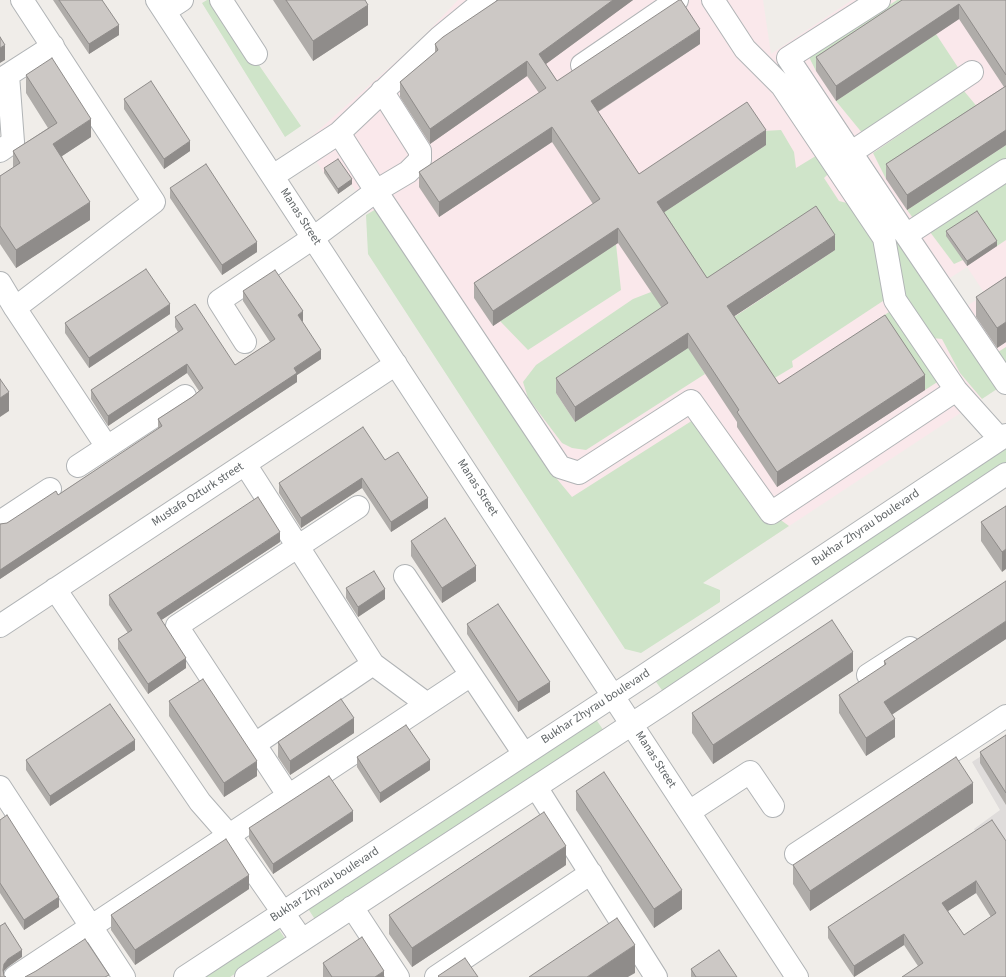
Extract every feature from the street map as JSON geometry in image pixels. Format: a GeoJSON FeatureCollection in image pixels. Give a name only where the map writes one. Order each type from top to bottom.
{"type":"FeatureCollection","features":[{"type":"Feature","properties":{"kind":"street"},"geometry":{"type":"LineString","coordinates":[[15,308],[154,202],[22,0]]}},
{"type":"Feature","properties":{"kind":"street"},"geometry":{"type":"LineString","coordinates":[[220,0],[256,54]]}},
{"type":"Feature","properties":{"kind":"street"},"geometry":{"type":"LineString","coordinates":[[273,176],[339,132],[440,37],[485,0]]}},
{"type":"Feature","properties":{"kind":"street"},"geometry":{"type":"LineString","coordinates":[[574,70],[677,0]]}},
{"type":"Feature","properties":{"kind":"street"},"geometry":{"type":"LineString","coordinates":[[713,0],[745,49],[782,86],[884,238],[895,300],[956,390],[1003,437]]}},
{"type":"Feature","properties":{"kind":"street"},"geometry":{"type":"LineString","coordinates":[[878,0],[788,58],[1006,383]]}},
{"type":"Feature","properties":{"kind":"street","name":"Manas Street"},"geometry":{"type":"LineString","coordinates":[[168,4],[273,176],[797,977]]}},
{"type":"Feature","properties":{"kind":"street"},"geometry":{"type":"LineString","coordinates":[[0,151],[13,142],[4,77],[53,46]]}},
{"type":"Feature","properties":{"kind":"street"},"geometry":{"type":"LineString","coordinates":[[852,152],[972,72]]}},
{"type":"Feature","properties":{"kind":"street"},"geometry":{"type":"LineString","coordinates":[[245,342],[219,301],[314,238],[376,191],[408,172],[420,160],[420,151],[382,91]]}},
{"type":"Feature","properties":{"kind":"street"},"geometry":{"type":"LineString","coordinates":[[339,132],[376,191],[560,467],[579,473],[691,401],[771,513],[956,390]]}},
{"type":"Feature","properties":{"kind":"street"},"geometry":{"type":"LineString","coordinates":[[906,235],[1006,170]]}},
{"type":"Feature","properties":{"kind":"street"},"geometry":{"type":"LineString","coordinates":[[0,283],[107,447]]}},
{"type":"Feature","properties":{"kind":"street","name":"Mustafa Ozturk street"},"geometry":{"type":"LineString","coordinates":[[0,626],[396,364]]}},
{"type":"Feature","properties":{"kind":"street"},"geometry":{"type":"LineString","coordinates":[[78,466],[185,396]]}},
{"type":"Feature","properties":{"kind":"street","name":"Bukhar Zhyrau boulevard"},"geometry":{"type":"LineString","coordinates":[[185,977],[613,696],[1003,437]]}},
{"type":"Feature","properties":{"kind":"street"},"geometry":{"type":"LineString","coordinates":[[245,464],[373,664],[427,704]]}},
{"type":"Feature","properties":{"kind":"street"},"geometry":{"type":"LineString","coordinates":[[246,977],[632,725],[1006,474]]}},
{"type":"Feature","properties":{"kind":"street"},"geometry":{"type":"LineString","coordinates":[[0,522],[50,489]]}},
{"type":"Feature","properties":{"kind":"street"},"geometry":{"type":"LineString","coordinates":[[288,795],[177,626],[358,507]]}},
{"type":"Feature","properties":{"kind":"street"},"geometry":{"type":"LineString","coordinates":[[405,576],[524,754]]}},
{"type":"Feature","properties":{"kind":"street"},"geometry":{"type":"LineString","coordinates":[[55,589],[200,802],[229,834],[302,940]]}},
{"type":"Feature","properties":{"kind":"street"},"geometry":{"type":"LineString","coordinates":[[868,675],[927,636]]}},
{"type":"Feature","properties":{"kind":"street"},"geometry":{"type":"LineString","coordinates":[[255,744],[373,664]]}},
{"type":"Feature","properties":{"kind":"street"},"geometry":{"type":"LineString","coordinates":[[16,977],[229,834],[471,675]]}},
{"type":"Feature","properties":{"kind":"street"},"geometry":{"type":"LineString","coordinates":[[796,854],[1006,716]]}},
{"type":"Feature","properties":{"kind":"street"},"geometry":{"type":"LineString","coordinates":[[689,812],[750,772],[774,806]]}},
{"type":"Feature","properties":{"kind":"street"},"geometry":{"type":"LineString","coordinates":[[0,787],[124,977]]}},
{"type":"Feature","properties":{"kind":"street"},"geometry":{"type":"LineString","coordinates":[[536,787],[656,977]]}},
{"type":"Feature","properties":{"kind":"street"},"geometry":{"type":"LineString","coordinates":[[436,977],[590,873]]}},
{"type":"Feature","properties":{"kind":"street"},"geometry":{"type":"LineString","coordinates":[[352,907],[398,977]]}},
{"type":"Feature","properties":{"kind":"street"},"geometry":{"type":"LineString","coordinates":[[602,935],[621,922]]}},
{"type":"Feature","properties":{"kind":"shaded area"},"geometry":{"type":"Polygon","coordinates":[[[458,0],[763,0],[771,54],[852,0],[1006,0],[1006,363],[967,306],[985,294],[967,267],[939,285],[997,389],[627,633],[384,234],[338,164],[324,173],[304,143],[418,42],[458,0]]]}},
{"type":"Feature","properties":{"kind":"shaded area"},"geometry":{"type":"Polygon","coordinates":[[[1006,740],[1006,878],[974,829],[1000,810],[972,762],[1006,740]]]}},
{"type":"Feature","properties":{"kind":"green space"},"geometry":{"type":"Polygon","coordinates":[[[207,0],[214,0],[301,126],[285,137],[202,3],[207,0]]]}},
{"type":"Feature","properties":{"kind":"green space"},"geometry":{"type":"Polygon","coordinates":[[[897,0],[924,0],[816,71],[809,57],[897,0]]]}},
{"type":"Feature","properties":{"kind":"green space"},"geometry":{"type":"Polygon","coordinates":[[[936,34],[961,72],[863,134],[836,101],[936,34]]]}},
{"type":"Feature","properties":{"kind":"green space"},"geometry":{"type":"Polygon","coordinates":[[[964,91],[984,115],[886,179],[873,153],[964,91]]]}},
{"type":"Feature","properties":{"kind":"green space"},"geometry":{"type":"Polygon","coordinates":[[[781,130],[794,152],[796,168],[819,154],[831,171],[824,178],[839,201],[851,204],[876,244],[889,297],[792,361],[793,367],[768,382],[713,331],[835,250],[694,302],[643,226],[766,145],[763,131],[781,130]]]}},
{"type":"Feature","properties":{"kind":"green space"},"geometry":{"type":"Polygon","coordinates":[[[1006,145],[1006,240],[997,246],[977,216],[963,260],[954,264],[924,224],[919,226],[907,210],[1006,145]]]}},
{"type":"Feature","properties":{"kind":"green space"},"geometry":{"type":"Polygon","coordinates":[[[376,209],[557,479],[572,497],[701,415],[771,513],[789,526],[703,583],[720,590],[720,602],[641,653],[625,649],[368,254],[366,215],[376,209]]]}},
{"type":"Feature","properties":{"kind":"green space"},"geometry":{"type":"Polygon","coordinates":[[[898,241],[997,389],[982,399],[960,373],[942,339],[923,337],[899,295],[891,245],[898,241]]]}},
{"type":"Feature","properties":{"kind":"green space"},"geometry":{"type":"Polygon","coordinates":[[[616,244],[621,290],[528,350],[500,321],[616,244]]]}},
{"type":"Feature","properties":{"kind":"green space"},"geometry":{"type":"Polygon","coordinates":[[[651,292],[682,309],[556,393],[575,422],[702,338],[714,356],[700,366],[705,374],[586,450],[572,448],[562,443],[528,398],[523,382],[536,365],[633,299],[651,292]]]}},
{"type":"Feature","properties":{"kind":"green space"},"geometry":{"type":"Polygon","coordinates":[[[892,310],[942,379],[925,390],[885,330],[806,382],[802,370],[892,310]]]}},
{"type":"Feature","properties":{"kind":"green space"},"geometry":{"type":"Polygon","coordinates":[[[1006,347],[1006,370],[996,356],[998,352],[1006,347]]]}},
{"type":"Feature","properties":{"kind":"green space"},"geometry":{"type":"Polygon","coordinates":[[[1006,445],[1006,465],[664,693],[654,679],[1006,445]]]}},
{"type":"Feature","properties":{"kind":"green space"},"geometry":{"type":"Polygon","coordinates":[[[595,718],[604,731],[316,921],[307,907],[595,718]]]}},
{"type":"Feature","properties":{"kind":"green space"},"geometry":{"type":"Polygon","coordinates":[[[278,928],[286,940],[230,977],[203,977],[278,928]]]}},
{"type":"Feature","properties":{"kind":"building"},"geometry":{"type":"Polygon","coordinates":[[[59,0],[102,0],[119,25],[89,44],[59,0]]]}},
{"type":"Feature","properties":{"kind":"building"},"geometry":{"type":"Polygon","coordinates":[[[286,0],[365,0],[368,5],[313,41],[286,0]]]}},
{"type":"Feature","properties":{"kind":"building"},"geometry":{"type":"Polygon","coordinates":[[[498,0],[613,0],[539,54],[557,81],[681,0],[700,29],[591,101],[639,174],[747,102],[766,130],[657,202],[707,278],[816,206],[835,235],[727,306],[779,384],[885,315],[925,375],[777,472],[737,412],[739,410],[688,333],[575,407],[556,378],[668,303],[618,228],[493,311],[474,283],[600,199],[552,127],[439,202],[419,172],[546,88],[527,61],[430,129],[400,82],[438,50],[435,44],[443,37],[498,0]]]}},
{"type":"Feature","properties":{"kind":"building"},"geometry":{"type":"Polygon","coordinates":[[[902,0],[1006,0],[1006,75],[959,4],[836,86],[816,57],[902,0]]]}},
{"type":"Feature","properties":{"kind":"building"},"geometry":{"type":"Polygon","coordinates":[[[0,37],[5,45],[0,48],[0,37]]]}},
{"type":"Feature","properties":{"kind":"building"},"geometry":{"type":"Polygon","coordinates":[[[52,58],[91,119],[53,144],[90,202],[16,250],[0,226],[0,176],[20,163],[13,151],[57,123],[26,75],[52,58]]]}},
{"type":"Feature","properties":{"kind":"building"},"geometry":{"type":"Polygon","coordinates":[[[151,81],[190,141],[164,159],[124,99],[151,81]]]}},
{"type":"Feature","properties":{"kind":"building"},"geometry":{"type":"Polygon","coordinates":[[[1006,86],[1006,130],[907,195],[886,164],[1006,86]]]}},
{"type":"Feature","properties":{"kind":"building"},"geometry":{"type":"Polygon","coordinates":[[[338,159],[352,179],[338,189],[324,168],[338,159]]]}},
{"type":"Feature","properties":{"kind":"building"},"geometry":{"type":"Polygon","coordinates":[[[206,164],[257,242],[222,265],[170,188],[206,164]]]}},
{"type":"Feature","properties":{"kind":"building"},"geometry":{"type":"Polygon","coordinates":[[[977,211],[997,241],[967,261],[946,231],[977,211]]]}},
{"type":"Feature","properties":{"kind":"building"},"geometry":{"type":"Polygon","coordinates":[[[146,269],[170,304],[89,358],[65,323],[146,269]]]}},
{"type":"Feature","properties":{"kind":"building"},"geometry":{"type":"Polygon","coordinates":[[[275,270],[303,311],[298,315],[321,350],[294,368],[297,373],[0,570],[0,524],[7,523],[56,491],[58,495],[162,426],[158,419],[203,388],[187,364],[108,416],[91,390],[183,329],[175,317],[195,304],[235,365],[275,339],[243,291],[275,270]]]}},
{"type":"Feature","properties":{"kind":"building"},"geometry":{"type":"Polygon","coordinates":[[[1006,277],[1006,322],[997,328],[976,297],[1006,277]]]}},
{"type":"Feature","properties":{"kind":"building"},"geometry":{"type":"Polygon","coordinates":[[[0,379],[9,392],[0,398],[0,379]]]}},
{"type":"Feature","properties":{"kind":"building"},"geometry":{"type":"Polygon","coordinates":[[[363,427],[385,460],[398,452],[428,498],[391,522],[362,478],[301,518],[279,483],[363,427]]]}},
{"type":"Feature","properties":{"kind":"building"},"geometry":{"type":"Polygon","coordinates":[[[258,497],[280,532],[157,613],[186,658],[148,684],[118,639],[132,630],[109,595],[258,497]]]}},
{"type":"Feature","properties":{"kind":"building"},"geometry":{"type":"Polygon","coordinates":[[[1006,506],[1006,549],[1002,552],[981,522],[1006,506]]]}},
{"type":"Feature","properties":{"kind":"building"},"geometry":{"type":"Polygon","coordinates":[[[445,518],[476,566],[442,588],[411,541],[445,518]]]}},
{"type":"Feature","properties":{"kind":"building"},"geometry":{"type":"Polygon","coordinates":[[[374,571],[385,589],[358,607],[346,588],[374,571]]]}},
{"type":"Feature","properties":{"kind":"building"},"geometry":{"type":"Polygon","coordinates":[[[1006,581],[1006,621],[884,702],[895,719],[866,738],[839,695],[886,664],[884,661],[1006,581]]]}},
{"type":"Feature","properties":{"kind":"building"},"geometry":{"type":"Polygon","coordinates":[[[498,604],[550,682],[518,702],[467,624],[498,604]]]}},
{"type":"Feature","properties":{"kind":"building"},"geometry":{"type":"Polygon","coordinates":[[[832,620],[853,652],[713,745],[692,713],[832,620]]]}},
{"type":"Feature","properties":{"kind":"building"},"geometry":{"type":"Polygon","coordinates":[[[203,679],[257,761],[224,783],[169,701],[203,679]]]}},
{"type":"Feature","properties":{"kind":"building"},"geometry":{"type":"Polygon","coordinates":[[[341,699],[354,718],[290,761],[278,742],[341,699]]]}},
{"type":"Feature","properties":{"kind":"building"},"geometry":{"type":"Polygon","coordinates":[[[110,704],[135,740],[50,796],[26,760],[110,704]]]}},
{"type":"Feature","properties":{"kind":"building"},"geometry":{"type":"Polygon","coordinates":[[[406,725],[430,760],[380,793],[357,757],[406,725]]]}},
{"type":"Feature","properties":{"kind":"building"},"geometry":{"type":"Polygon","coordinates":[[[1006,735],[1006,793],[980,752],[1006,735]]]}},
{"type":"Feature","properties":{"kind":"building"},"geometry":{"type":"Polygon","coordinates":[[[956,757],[973,783],[810,891],[793,865],[956,757]]]}},
{"type":"Feature","properties":{"kind":"building"},"geometry":{"type":"Polygon","coordinates":[[[604,772],[682,890],[654,909],[576,791],[604,772]]]}},
{"type":"Feature","properties":{"kind":"building"},"geometry":{"type":"Polygon","coordinates":[[[329,776],[353,811],[273,864],[249,828],[329,776]]]}},
{"type":"Feature","properties":{"kind":"building"},"geometry":{"type":"Polygon","coordinates":[[[544,812],[566,846],[412,948],[389,915],[544,812]]]}},
{"type":"Feature","properties":{"kind":"building"},"geometry":{"type":"Polygon","coordinates":[[[7,815],[59,897],[24,920],[0,883],[0,820],[7,815]]]}},
{"type":"Feature","properties":{"kind":"building"},"geometry":{"type":"Polygon","coordinates":[[[992,820],[1006,841],[1006,977],[902,977],[923,963],[904,934],[854,966],[828,927],[992,820]],[[976,881],[942,903],[964,935],[996,913],[976,881]]]}},
{"type":"Feature","properties":{"kind":"building"},"geometry":{"type":"Polygon","coordinates":[[[226,839],[249,875],[135,950],[111,915],[226,839]]]}},
{"type":"Feature","properties":{"kind":"building"},"geometry":{"type":"Polygon","coordinates":[[[617,918],[635,945],[587,977],[529,977],[617,918]]]}},
{"type":"Feature","properties":{"kind":"building"},"geometry":{"type":"Polygon","coordinates":[[[5,923],[22,950],[8,959],[4,964],[3,970],[4,976],[6,977],[0,977],[0,926],[5,923]]]}},
{"type":"Feature","properties":{"kind":"building"},"geometry":{"type":"Polygon","coordinates":[[[362,937],[384,971],[375,977],[332,977],[323,963],[362,937]]]}},
{"type":"Feature","properties":{"kind":"building"},"geometry":{"type":"Polygon","coordinates":[[[85,939],[109,975],[105,977],[25,977],[36,971],[85,939]]]}},
{"type":"Feature","properties":{"kind":"building"},"geometry":{"type":"Polygon","coordinates":[[[719,950],[737,977],[696,977],[691,969],[719,950]]]}},
{"type":"Feature","properties":{"kind":"building"},"geometry":{"type":"Polygon","coordinates":[[[465,958],[478,977],[438,976],[465,958]]]}}]}
